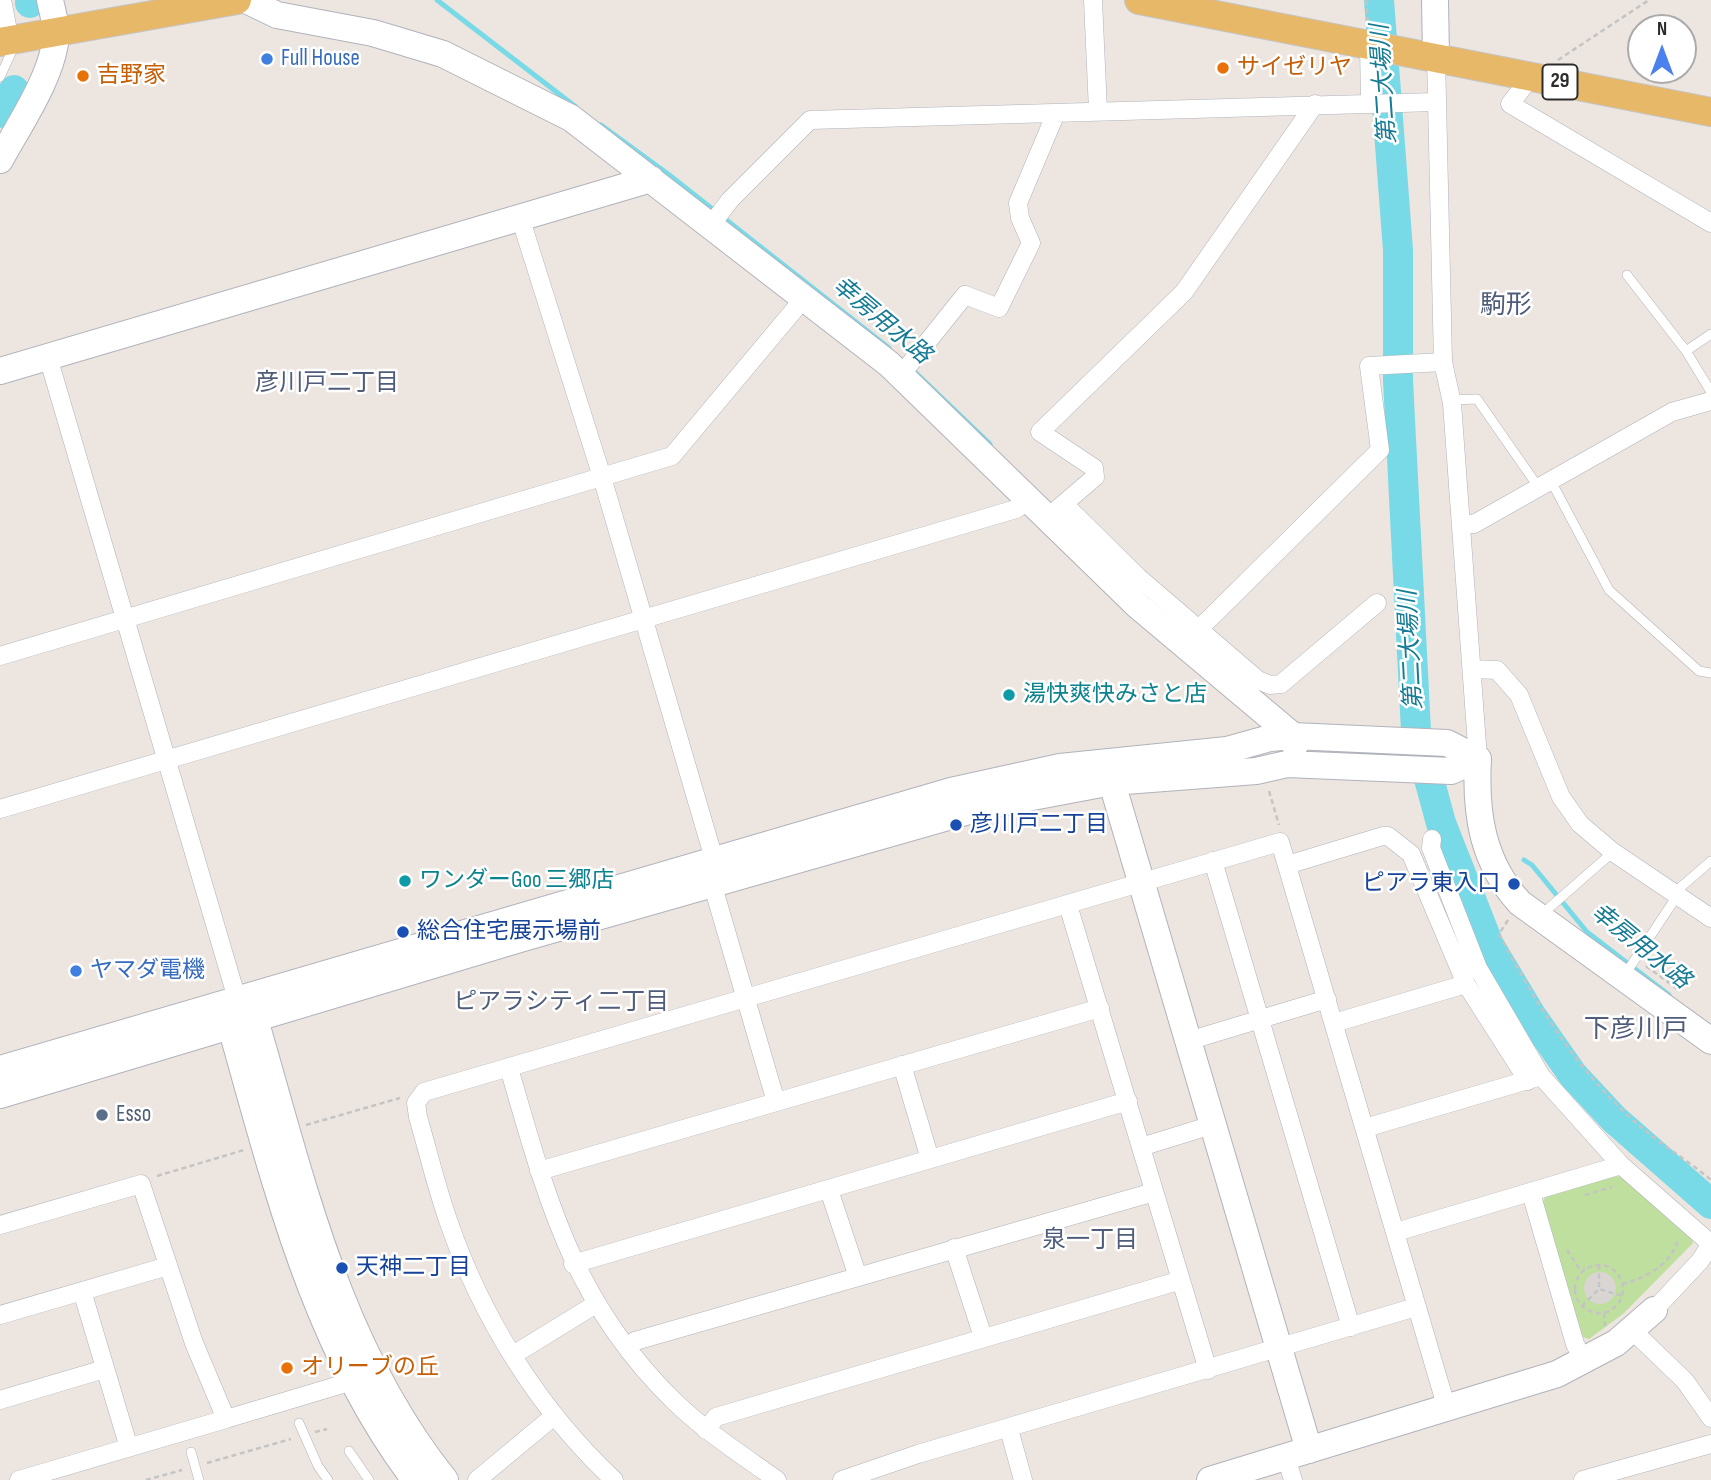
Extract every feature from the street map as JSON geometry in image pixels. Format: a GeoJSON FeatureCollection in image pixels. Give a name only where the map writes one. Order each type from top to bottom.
{"type":"FeatureCollection","features":[{"type":"Feature","properties":{"kind":"main road"},"geometry":{"type":"LineString","coordinates":[[9,35],[56,33],[237,0]]}},
{"type":"Feature","properties":{"kind":"main road","name":"29"},"geometry":{"type":"LineString","coordinates":[[1139,0],[1711,112]]}},
{"type":"Feature","properties":{"kind":"street"},"geometry":{"type":"LineString","coordinates":[[2,0],[9,35]]}},
{"type":"Feature","properties":{"kind":"street"},"geometry":{"type":"LineString","coordinates":[[9,35],[14,0]]}},
{"type":"Feature","properties":{"kind":"street"},"geometry":{"type":"LineString","coordinates":[[0,160],[38,90],[56,33],[50,0]]}},
{"type":"Feature","properties":{"kind":"street"},"geometry":{"type":"LineString","coordinates":[[246,0],[277,15],[373,33],[443,54],[571,118],[651,179],[717,217],[805,297],[905,370],[1047,507],[1137,605],[1293,736],[1301,764]]}},
{"type":"Feature","properties":{"kind":"street"},"geometry":{"type":"LineString","coordinates":[[1093,0],[1098,111]]}},
{"type":"Feature","properties":{"kind":"street"},"geometry":{"type":"LineString","coordinates":[[1435,0],[1423,54],[1436,102],[1434,363],[1451,400],[1473,669],[1477,781],[1482,827],[1491,863],[1537,908],[1629,969],[1711,1041]]}},
{"type":"Feature","properties":{"kind":"street"},"geometry":{"type":"LineString","coordinates":[[1369,44],[1370,103]]}},
{"type":"Feature","properties":{"kind":"street"},"geometry":{"type":"LineString","coordinates":[[1531,77],[1510,104],[1711,223]]}},
{"type":"Feature","properties":{"kind":"street"},"geometry":{"type":"LineString","coordinates":[[717,217],[810,120],[1436,102]]}},
{"type":"Feature","properties":{"kind":"street"},"geometry":{"type":"LineString","coordinates":[[0,809],[1016,509],[1047,507],[1095,477],[1094,468],[1040,432],[1184,292],[1315,104]]}},
{"type":"Feature","properties":{"kind":"street"},"geometry":{"type":"LineString","coordinates":[[905,370],[964,295],[999,307],[1031,243],[1020,218],[1018,203],[1056,113]]}},
{"type":"Feature","properties":{"kind":"street"},"geometry":{"type":"LineString","coordinates":[[0,371],[651,179]]}},
{"type":"Feature","properties":{"kind":"street"},"geometry":{"type":"LineString","coordinates":[[520,217],[602,477],[776,1102]]}},
{"type":"Feature","properties":{"kind":"street"},"geometry":{"type":"LineString","coordinates":[[0,656],[672,456],[805,297]]}},
{"type":"Feature","properties":{"kind":"street"},"geometry":{"type":"LineString","coordinates":[[48,357],[237,999],[304,1270],[324,1326],[353,1381],[380,1429],[415,1480]]}},
{"type":"Feature","properties":{"kind":"street"},"geometry":{"type":"LineString","coordinates":[[1198,630],[1380,450],[1369,366],[1434,363]]}},
{"type":"Feature","properties":{"kind":"street"},"geometry":{"type":"LineString","coordinates":[[1461,523],[1474,524],[1672,412],[1711,401]]}},
{"type":"Feature","properties":{"kind":"street"},"geometry":{"type":"LineString","coordinates":[[1047,507],[1138,578],[1258,680],[1270,685],[1281,684],[1377,603]]}},
{"type":"Feature","properties":{"kind":"street"},"geometry":{"type":"LineString","coordinates":[[1473,669],[1497,670],[1518,695],[1567,808],[1613,852],[1711,918]]}},
{"type":"Feature","properties":{"kind":"street"},"geometry":{"type":"LineString","coordinates":[[1108,771],[1227,750],[1270,738],[1293,736],[1447,743],[1478,758]]}},
{"type":"Feature","properties":{"kind":"street"},"geometry":{"type":"LineString","coordinates":[[0,1095],[243,1023],[951,791],[1009,777],[1108,771],[1256,771],[1301,764],[1451,771],[1478,758]]}},
{"type":"Feature","properties":{"kind":"street"},"geometry":{"type":"LineString","coordinates":[[1108,771],[1279,1349],[1296,1462]]}},
{"type":"Feature","properties":{"kind":"street"},"geometry":{"type":"LineString","coordinates":[[1210,1480],[1296,1462],[1545,1378],[1584,1361],[1632,1330],[1706,1265],[1711,1244],[1621,1165],[1535,1078],[1466,984],[1411,854],[1388,836],[1287,865]]}},
{"type":"Feature","properties":{"kind":"street"},"geometry":{"type":"LineString","coordinates":[[1432,839],[1431,848],[1478,968],[1535,1078]]}},
{"type":"Feature","properties":{"kind":"street"},"geometry":{"type":"LineString","coordinates":[[614,1480],[554,1416],[485,1309],[448,1220],[418,1116],[416,1103],[424,1092],[1280,842],[1447,1409]]}},
{"type":"Feature","properties":{"kind":"street"},"geometry":{"type":"LineString","coordinates":[[1213,861],[1351,1327]]}},
{"type":"Feature","properties":{"kind":"street"},"geometry":{"type":"LineString","coordinates":[[0,1069],[237,999],[713,871]]}},
{"type":"Feature","properties":{"kind":"street"},"geometry":{"type":"LineString","coordinates":[[1068,905],[1128,1101],[1178,1281],[1208,1370]]}},
{"type":"Feature","properties":{"kind":"street"},"geometry":{"type":"LineString","coordinates":[[1334,1023],[1466,984]]}},
{"type":"Feature","properties":{"kind":"street"},"geometry":{"type":"LineString","coordinates":[[1188,1041],[1327,999]]}},
{"type":"Feature","properties":{"kind":"street"},"geometry":{"type":"LineString","coordinates":[[539,1171],[1100,1008]]}},
{"type":"Feature","properties":{"kind":"street"},"geometry":{"type":"LineString","coordinates":[[243,1023],[335,1285],[382,1386],[445,1480]]}},
{"type":"Feature","properties":{"kind":"street"},"geometry":{"type":"LineString","coordinates":[[902,1065],[930,1159]]}},
{"type":"Feature","properties":{"kind":"street"},"geometry":{"type":"LineString","coordinates":[[509,1068],[539,1171],[573,1264],[596,1304],[649,1376],[706,1430],[777,1480]]}},
{"type":"Feature","properties":{"kind":"street"},"geometry":{"type":"LineString","coordinates":[[1365,1128],[1535,1078]]}},
{"type":"Feature","properties":{"kind":"street"},"geometry":{"type":"LineString","coordinates":[[573,1264],[1128,1101]]}},
{"type":"Feature","properties":{"kind":"street"},"geometry":{"type":"LineString","coordinates":[[1141,1147],[1212,1125]]}},
{"type":"Feature","properties":{"kind":"street"},"geometry":{"type":"LineString","coordinates":[[1396,1232],[1621,1165]]}},
{"type":"Feature","properties":{"kind":"street"},"geometry":{"type":"LineString","coordinates":[[0,1225],[141,1184],[168,1266],[226,1419]]}},
{"type":"Feature","properties":{"kind":"street"},"geometry":{"type":"LineString","coordinates":[[828,1190],[858,1277]]}},
{"type":"Feature","properties":{"kind":"street"},"geometry":{"type":"LineString","coordinates":[[628,1348],[635,1341],[1154,1192]]}},
{"type":"Feature","properties":{"kind":"street"},"geometry":{"type":"LineString","coordinates":[[1531,1193],[1575,1344],[1584,1361]]}},
{"type":"Feature","properties":{"kind":"street"},"geometry":{"type":"LineString","coordinates":[[954,1248],[983,1338]]}},
{"type":"Feature","properties":{"kind":"street"},"geometry":{"type":"LineString","coordinates":[[0,1314],[168,1266]]}},
{"type":"Feature","properties":{"kind":"street"},"geometry":{"type":"LineString","coordinates":[[706,1430],[716,1417],[1178,1281]]}},
{"type":"Feature","properties":{"kind":"street"},"geometry":{"type":"LineString","coordinates":[[82,1291],[129,1448]]}},
{"type":"Feature","properties":{"kind":"street"},"geometry":{"type":"LineString","coordinates":[[513,1355],[596,1304]]}},
{"type":"Feature","properties":{"kind":"street"},"geometry":{"type":"LineString","coordinates":[[842,1480],[1416,1307]]}},
{"type":"Feature","properties":{"kind":"street"},"geometry":{"type":"LineString","coordinates":[[1632,1330],[1685,1381],[1711,1418]]}},
{"type":"Feature","properties":{"kind":"street"},"geometry":{"type":"LineString","coordinates":[[0,1400],[104,1369]]}},
{"type":"Feature","properties":{"kind":"street"},"geometry":{"type":"LineString","coordinates":[[19,1480],[353,1381]]}},
{"type":"Feature","properties":{"kind":"street"},"geometry":{"type":"LineString","coordinates":[[477,1480],[554,1416]]}},
{"type":"Feature","properties":{"kind":"street"},"geometry":{"type":"LineString","coordinates":[[1009,1429],[1023,1480]]}},
{"type":"Feature","properties":{"kind":"street"},"geometry":{"type":"LineString","coordinates":[[1583,1480],[1636,1473],[1711,1444]]}},
{"type":"Feature","properties":{"kind":"lane"},"geometry":{"type":"LineString","coordinates":[[0,77],[11,53],[9,35]]}},
{"type":"Feature","properties":{"kind":"lane"},"geometry":{"type":"LineString","coordinates":[[1627,275],[1686,351],[1711,392]]}},
{"type":"Feature","properties":{"kind":"lane"},"geometry":{"type":"LineString","coordinates":[[1686,351],[1711,334]]}},
{"type":"Feature","properties":{"kind":"lane"},"geometry":{"type":"LineString","coordinates":[[1451,400],[1477,399],[1545,484],[1609,590],[1699,671],[1711,673]]}},
{"type":"Feature","properties":{"kind":"lane"},"geometry":{"type":"LineString","coordinates":[[1537,908],[1566,893],[1613,852]]}},
{"type":"Feature","properties":{"kind":"lane"},"geometry":{"type":"LineString","coordinates":[[1629,969],[1676,895],[1711,861]]}},
{"type":"Feature","properties":{"kind":"lane"},"geometry":{"type":"LineString","coordinates":[[299,1423],[318,1466],[328,1480]]}},
{"type":"Feature","properties":{"kind":"lane"},"geometry":{"type":"LineString","coordinates":[[349,1451],[369,1480]]}},
{"type":"Feature","properties":{"kind":"lane"},"geometry":{"type":"LineString","coordinates":[[191,1452],[199,1480]]}},
{"type":"Feature","properties":{"kind":"path"},"geometry":{"type":"LineString","coordinates":[[1531,77],[1649,0]]}},
{"type":"Feature","properties":{"kind":"path"},"geometry":{"type":"LineString","coordinates":[[1267,785],[1281,833],[1280,842]]}},
{"type":"Feature","properties":{"kind":"path"},"geometry":{"type":"LineString","coordinates":[[1537,908],[1499,934],[1526,985],[1565,1045],[1634,1121],[1711,1180]]}},
{"type":"Feature","properties":{"kind":"path"},"geometry":{"type":"LineString","coordinates":[[1629,969],[1687,996]]}},
{"type":"Feature","properties":{"kind":"path"},"geometry":{"type":"LineString","coordinates":[[304,1125],[424,1092]]}},
{"type":"Feature","properties":{"kind":"path"},"geometry":{"type":"LineString","coordinates":[[141,1184],[249,1149]]}},
{"type":"Feature","properties":{"kind":"path"},"geometry":{"type":"LineString","coordinates":[[1583,1195],[1615,1185]]}},
{"type":"Feature","properties":{"kind":"path"},"geometry":{"type":"LineString","coordinates":[[1622,1284],[1645,1277],[1667,1260],[1679,1242],[1678,1233]]}},
{"type":"Feature","properties":{"kind":"path"},"geometry":{"type":"LineString","coordinates":[[1564,1246],[1579,1268],[1585,1270],[1599,1265],[1617,1273],[1622,1284],[1622,1296],[1617,1305],[1604,1313],[1589,1311],[1582,1306],[1575,1287],[1585,1270]]}},
{"type":"Feature","properties":{"kind":"path"},"geometry":{"type":"LineString","coordinates":[[1582,1306],[1599,1289],[1599,1265]]}},
{"type":"Feature","properties":{"kind":"path"},"geometry":{"type":"LineString","coordinates":[[1599,1289],[1622,1296]]}},
{"type":"Feature","properties":{"kind":"path"},"geometry":{"type":"LineString","coordinates":[[312,1433],[327,1429]]}},
{"type":"Feature","properties":{"kind":"path"},"geometry":{"type":"LineString","coordinates":[[207,1463],[296,1438]]}},
{"type":"Feature","properties":{"kind":"path"},"geometry":{"type":"LineString","coordinates":[[146,1480],[185,1469]]}},
{"type":"Feature","properties":{"kind":"green space"},"geometry":{"type":"Polygon","coordinates":[[[1617,1176],[1625,1178],[1691,1235],[1693,1243],[1623,1314],[1589,1339],[1583,1337],[1542,1203],[1547,1194],[1617,1176]]]}},
{"type":"Feature","properties":{"kind":"shaded area"},"geometry":{"type":"Polygon","coordinates":[[[1600,1272],[1611,1277],[1616,1288],[1611,1299],[1600,1304],[1589,1299],[1584,1288],[1589,1277],[1600,1272]]]}},
{"type":"Feature","properties":{"kind":"waterway","name":"幸房用水路"},"geometry":{"type":"LineString","coordinates":[[437,0],[576,107]]}},
{"type":"Feature","properties":{"kind":"waterway","name":"第二大場川"},"geometry":{"type":"LineString","coordinates":[[1379,0],[1398,250],[1398,380],[1416,731],[1441,823],[1489,945],[1531,1015],[1573,1075],[1614,1119],[1711,1204]]}},
{"type":"Feature","properties":{"kind":"waterway"},"geometry":{"type":"LineString","coordinates":[[0,113],[14,90]]}},
{"type":"Feature","properties":{"kind":"waterway","name":"幸房用水路"},"geometry":{"type":"LineString","coordinates":[[601,125],[668,174],[889,348]]}},
{"type":"Feature","properties":{"kind":"waterway","name":"幸房用水路"},"geometry":{"type":"LineString","coordinates":[[914,371],[990,444]]}},
{"type":"Feature","properties":{"kind":"waterway","name":"幸房用水路"},"geometry":{"type":"LineString","coordinates":[[1524,860],[1532,865],[1587,932],[1669,995]]}},
{"type":"Feature","properties":{"kind":"place","name":"Full House"},"geometry":{"type":"Point","coordinates":[267,59]}},
{"type":"Feature","properties":{"kind":"place","name":"サイゼリヤ"},"geometry":{"type":"Point","coordinates":[1223,68]}},
{"type":"Feature","properties":{"kind":"place","name":"吉野家"},"geometry":{"type":"Point","coordinates":[83,76]}},
{"type":"Feature","properties":{"kind":"place","name":"湯快爽快みさと店"},"geometry":{"type":"Point","coordinates":[1009,695]}},
{"type":"Feature","properties":{"kind":"place","name":"彦川戸二丁目"},"geometry":{"type":"Point","coordinates":[956,825]}},
{"type":"Feature","properties":{"kind":"place","name":"ワンダーGoo 三郷店"},"geometry":{"type":"Point","coordinates":[405,881]}},
{"type":"Feature","properties":{"kind":"place","name":"ピアラ東入口"},"geometry":{"type":"Point","coordinates":[1514,884]}},
{"type":"Feature","properties":{"kind":"place","name":"総合住宅展示場前"},"geometry":{"type":"Point","coordinates":[403,932]}},
{"type":"Feature","properties":{"kind":"place","name":"ヤマダ電機"},"geometry":{"type":"Point","coordinates":[76,971]}},
{"type":"Feature","properties":{"kind":"place","name":"Esso"},"geometry":{"type":"Point","coordinates":[102,1115]}},
{"type":"Feature","properties":{"kind":"place","name":"天神二丁目"},"geometry":{"type":"Point","coordinates":[342,1268]}},
{"type":"Feature","properties":{"kind":"place","name":"オリーブの丘"},"geometry":{"type":"Point","coordinates":[287,1368]}},
{"type":"Feature","properties":{"kind":"district","name":"駒形"},"geometry":{"type":"Point","coordinates":[1506,306]}},
{"type":"Feature","properties":{"kind":"district","name":"彦川戸二丁目"},"geometry":{"type":"Point","coordinates":[327,384]}},
{"type":"Feature","properties":{"kind":"district","name":"ピアラシティ二丁目"},"geometry":{"type":"Point","coordinates":[561,1003]}},
{"type":"Feature","properties":{"kind":"district","name":"下彦川戸"},"geometry":{"type":"Point","coordinates":[1636,1030]}},
{"type":"Feature","properties":{"kind":"district","name":"泉一丁目"},"geometry":{"type":"Point","coordinates":[1090,1241]}}]}
